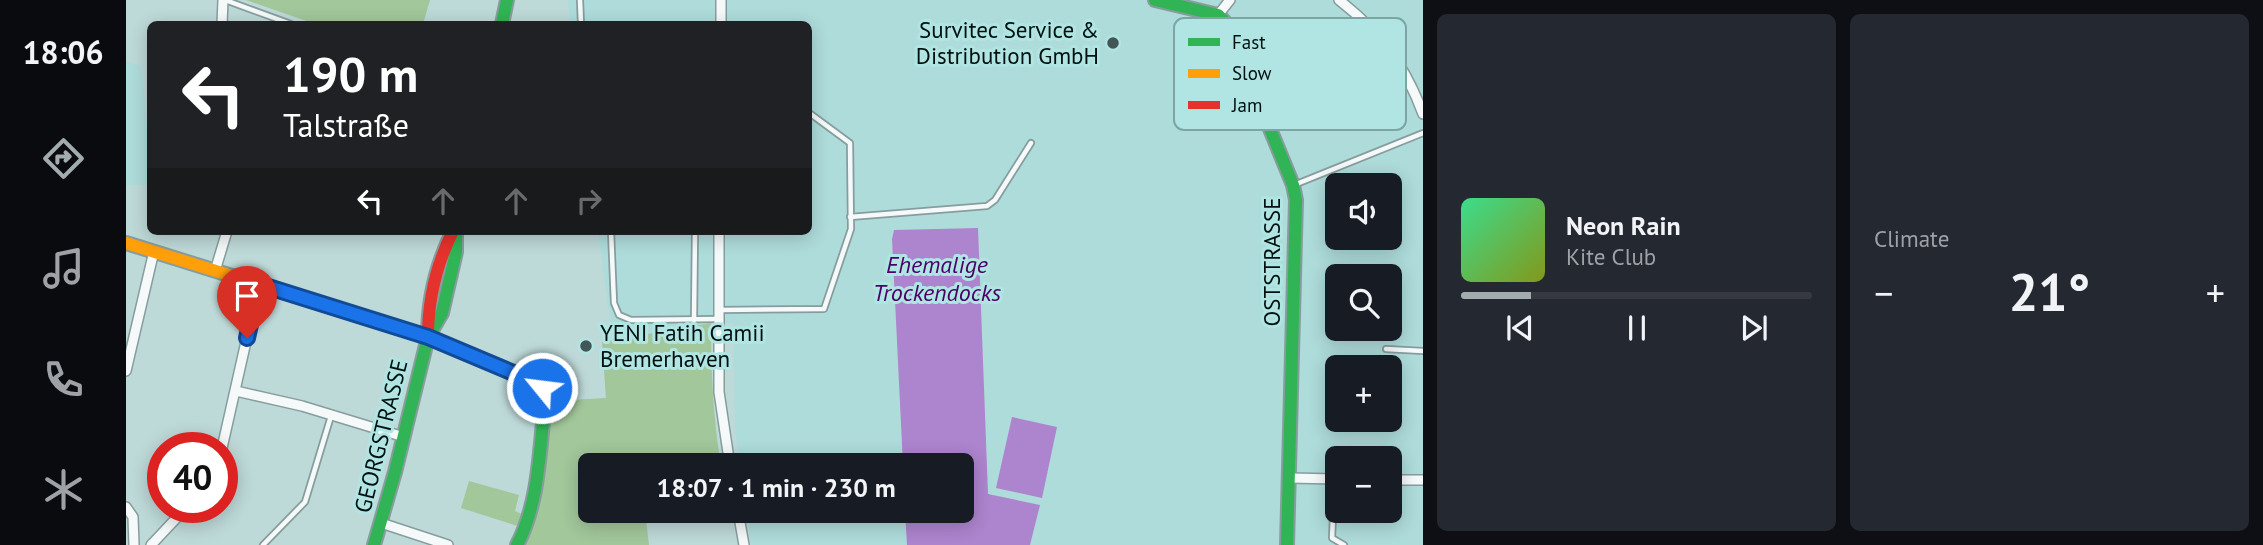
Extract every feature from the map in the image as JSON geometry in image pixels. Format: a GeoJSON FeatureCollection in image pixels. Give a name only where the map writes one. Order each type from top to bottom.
{"type":"FeatureCollection","features":[{"type":"Feature","properties":{"kind":"street"},"geometry":{"type":"LineString","coordinates":[[222,21],[224,0]]}},
{"type":"Feature","properties":{"kind":"street"},"geometry":{"type":"LineString","coordinates":[[503,21],[507,0]]}},
{"type":"Feature","properties":{"kind":"street"},"geometry":{"type":"LineString","coordinates":[[721,0],[721,21]]}},
{"type":"Feature","properties":{"kind":"street"},"geometry":{"type":"LineString","coordinates":[[1155,0],[1218,15],[1230,0]]}},
{"type":"Feature","properties":{"kind":"street"},"geometry":{"type":"LineString","coordinates":[[1339,0],[1362,18]]}},
{"type":"Feature","properties":{"kind":"street","name":"OSTSTRASSE"},"geometry":{"type":"LineString","coordinates":[[1218,15],[1221,18]]}},
{"type":"Feature","properties":{"kind":"street"},"geometry":{"type":"LineString","coordinates":[[1406,76],[1423,114]]}},
{"type":"Feature","properties":{"kind":"street","name":"OSTSTRASSE"},"geometry":{"type":"LineString","coordinates":[[1270,130],[1293,185],[1296,200],[1287,545]]}},
{"type":"Feature","properties":{"kind":"street"},"geometry":{"type":"LineString","coordinates":[[215,271],[225,235]]}},
{"type":"Feature","properties":{"kind":"street","name":"GEORGSTRASSE"},"geometry":{"type":"LineString","coordinates":[[374,545],[428,337],[429,305],[444,249],[453,235]]}},
{"type":"Feature","properties":{"kind":"street"},"geometry":{"type":"LineString","coordinates":[[719,235],[719,392],[728,453]]}},
{"type":"Feature","properties":{"kind":"street"},"geometry":{"type":"LineString","coordinates":[[126,243],[428,337],[537,383],[542,388],[545,405],[536,484],[527,526],[517,545]]}},
{"type":"Feature","properties":{"kind":"street"},"geometry":{"type":"LineString","coordinates":[[126,371],[154,251]]}},
{"type":"Feature","properties":{"kind":"street"},"geometry":{"type":"LineString","coordinates":[[226,432],[259,284]]}},
{"type":"Feature","properties":{"kind":"street"},"geometry":{"type":"LineString","coordinates":[[236,391],[331,414],[404,437]]}},
{"type":"Feature","properties":{"kind":"street"},"geometry":{"type":"LineString","coordinates":[[1289,478],[1325,479]]}},
{"type":"Feature","properties":{"kind":"street"},"geometry":{"type":"LineString","coordinates":[[1402,480],[1423,480]]}},
{"type":"Feature","properties":{"kind":"street"},"geometry":{"type":"LineString","coordinates":[[126,507],[133,517],[134,545]]}},
{"type":"Feature","properties":{"kind":"street"},"geometry":{"type":"LineString","coordinates":[[151,545],[172,523]]}},
{"type":"Feature","properties":{"kind":"street"},"geometry":{"type":"LineString","coordinates":[[381,523],[448,545]]}},
{"type":"Feature","properties":{"kind":"street"},"geometry":{"type":"LineString","coordinates":[[740,523],[744,545]]}},
{"type":"Feature","properties":{"kind":"lane"},"geometry":{"type":"LineString","coordinates":[[224,0],[283,21]]}},
{"type":"Feature","properties":{"kind":"lane"},"geometry":{"type":"LineString","coordinates":[[580,0],[581,21]]}},
{"type":"Feature","properties":{"kind":"lane"},"geometry":{"type":"LineString","coordinates":[[611,235],[614,303],[620,315],[631,320],[694,320],[718,314],[824,309],[850,229],[850,143],[812,114]]}},
{"type":"Feature","properties":{"kind":"lane"},"geometry":{"type":"LineString","coordinates":[[1293,185],[1423,133]]}},
{"type":"Feature","properties":{"kind":"lane"},"geometry":{"type":"LineString","coordinates":[[850,217],[987,206],[995,200],[1031,143]]}},
{"type":"Feature","properties":{"kind":"lane"},"geometry":{"type":"LineString","coordinates":[[694,320],[695,235]]}},
{"type":"Feature","properties":{"kind":"lane"},"geometry":{"type":"LineString","coordinates":[[1386,349],[1423,351]]}},
{"type":"Feature","properties":{"kind":"lane"},"geometry":{"type":"LineString","coordinates":[[263,545],[305,502],[331,414]]}},
{"type":"Feature","properties":{"kind":"lane"},"geometry":{"type":"LineString","coordinates":[[1333,523],[1332,538],[1344,545]]}},
{"type":"Feature","properties":{"kind":"shaded area"},"geometry":{"type":"Polygon","coordinates":[[[568,0],[1423,0],[1423,545],[1030,545],[1039,505],[988,494],[978,228],[893,231],[902,453],[738,453],[735,428],[733,323],[711,323],[613,341],[599,235],[812,235],[812,21],[570,21],[568,0]]]}},
{"type":"Feature","properties":{"kind":"shaded area"},"geometry":{"type":"Polygon","coordinates":[[[126,61],[141,66],[147,125],[147,185],[126,185],[126,61]]]}},
{"type":"Feature","properties":{"kind":"shaded area"},"geometry":{"type":"Polygon","coordinates":[[[748,523],[906,523],[907,545],[751,545],[748,523]]]}},
{"type":"Feature","properties":{"kind":"green space"},"geometry":{"type":"Polygon","coordinates":[[[246,0],[430,0],[424,21],[306,21],[246,0]]]}},
{"type":"Feature","properties":{"kind":"green space"},"geometry":{"type":"Polygon","coordinates":[[[711,323],[713,394],[719,453],[578,453],[578,523],[646,523],[649,545],[522,545],[538,485],[552,401],[606,398],[602,342],[711,323]]]}},
{"type":"Feature","properties":{"kind":"green space"},"geometry":{"type":"Polygon","coordinates":[[[469,481],[519,495],[515,511],[524,515],[521,527],[461,508],[469,481]]]}},
{"type":"Feature","properties":{"kind":"water","name":"Ehemalige Trockendocks"},"geometry":{"type":"Polygon","coordinates":[[[978,228],[988,494],[1040,505],[1030,545],[907,545],[906,523],[974,523],[974,453],[902,453],[892,239],[894,230],[978,228]]]}},
{"type":"Feature","properties":{"kind":"water"},"geometry":{"type":"Polygon","coordinates":[[[1012,417],[1057,427],[1042,498],[996,488],[1012,417]]]}},
{"type":"Feature","properties":{"kind":"traffic: fast"},"geometry":{"type":"LineString","coordinates":[[503,21],[507,0]]}},
{"type":"Feature","properties":{"kind":"traffic: fast"},"geometry":{"type":"LineString","coordinates":[[1155,0],[1218,15],[1221,18]]}},
{"type":"Feature","properties":{"kind":"traffic: fast"},"geometry":{"type":"LineString","coordinates":[[1270,130],[1293,185],[1296,200],[1287,545]]}},
{"type":"Feature","properties":{"kind":"traffic: fast"},"geometry":{"type":"LineString","coordinates":[[374,545],[428,337],[442,313],[456,252],[456,235]]}},
{"type":"Feature","properties":{"kind":"traffic: fast"},"geometry":{"type":"LineString","coordinates":[[517,545],[533,498],[544,413]]}},
{"type":"Feature","properties":{"kind":"traffic: slow"},"geometry":{"type":"LineString","coordinates":[[126,243],[428,337],[537,383],[544,397],[544,413]]}},
{"type":"Feature","properties":{"kind":"traffic: jam"},"geometry":{"type":"LineString","coordinates":[[428,337],[434,282],[451,235]]}},
{"type":"Feature","properties":{"kind":"place","name":"Survitec Service & Distribution GmbH"},"geometry":{"type":"Point","coordinates":[1113,43]}},
{"type":"Feature","properties":{"kind":"place","name":"YENI Fatih Camii Bremerhaven"},"geometry":{"type":"Point","coordinates":[586,346]}},
{"type":"Feature","properties":{"kind":"route"},"geometry":{"type":"LineString","coordinates":[[247,338],[259,284],[428,337],[491,362],[537,383],[542,388]]}}]}
